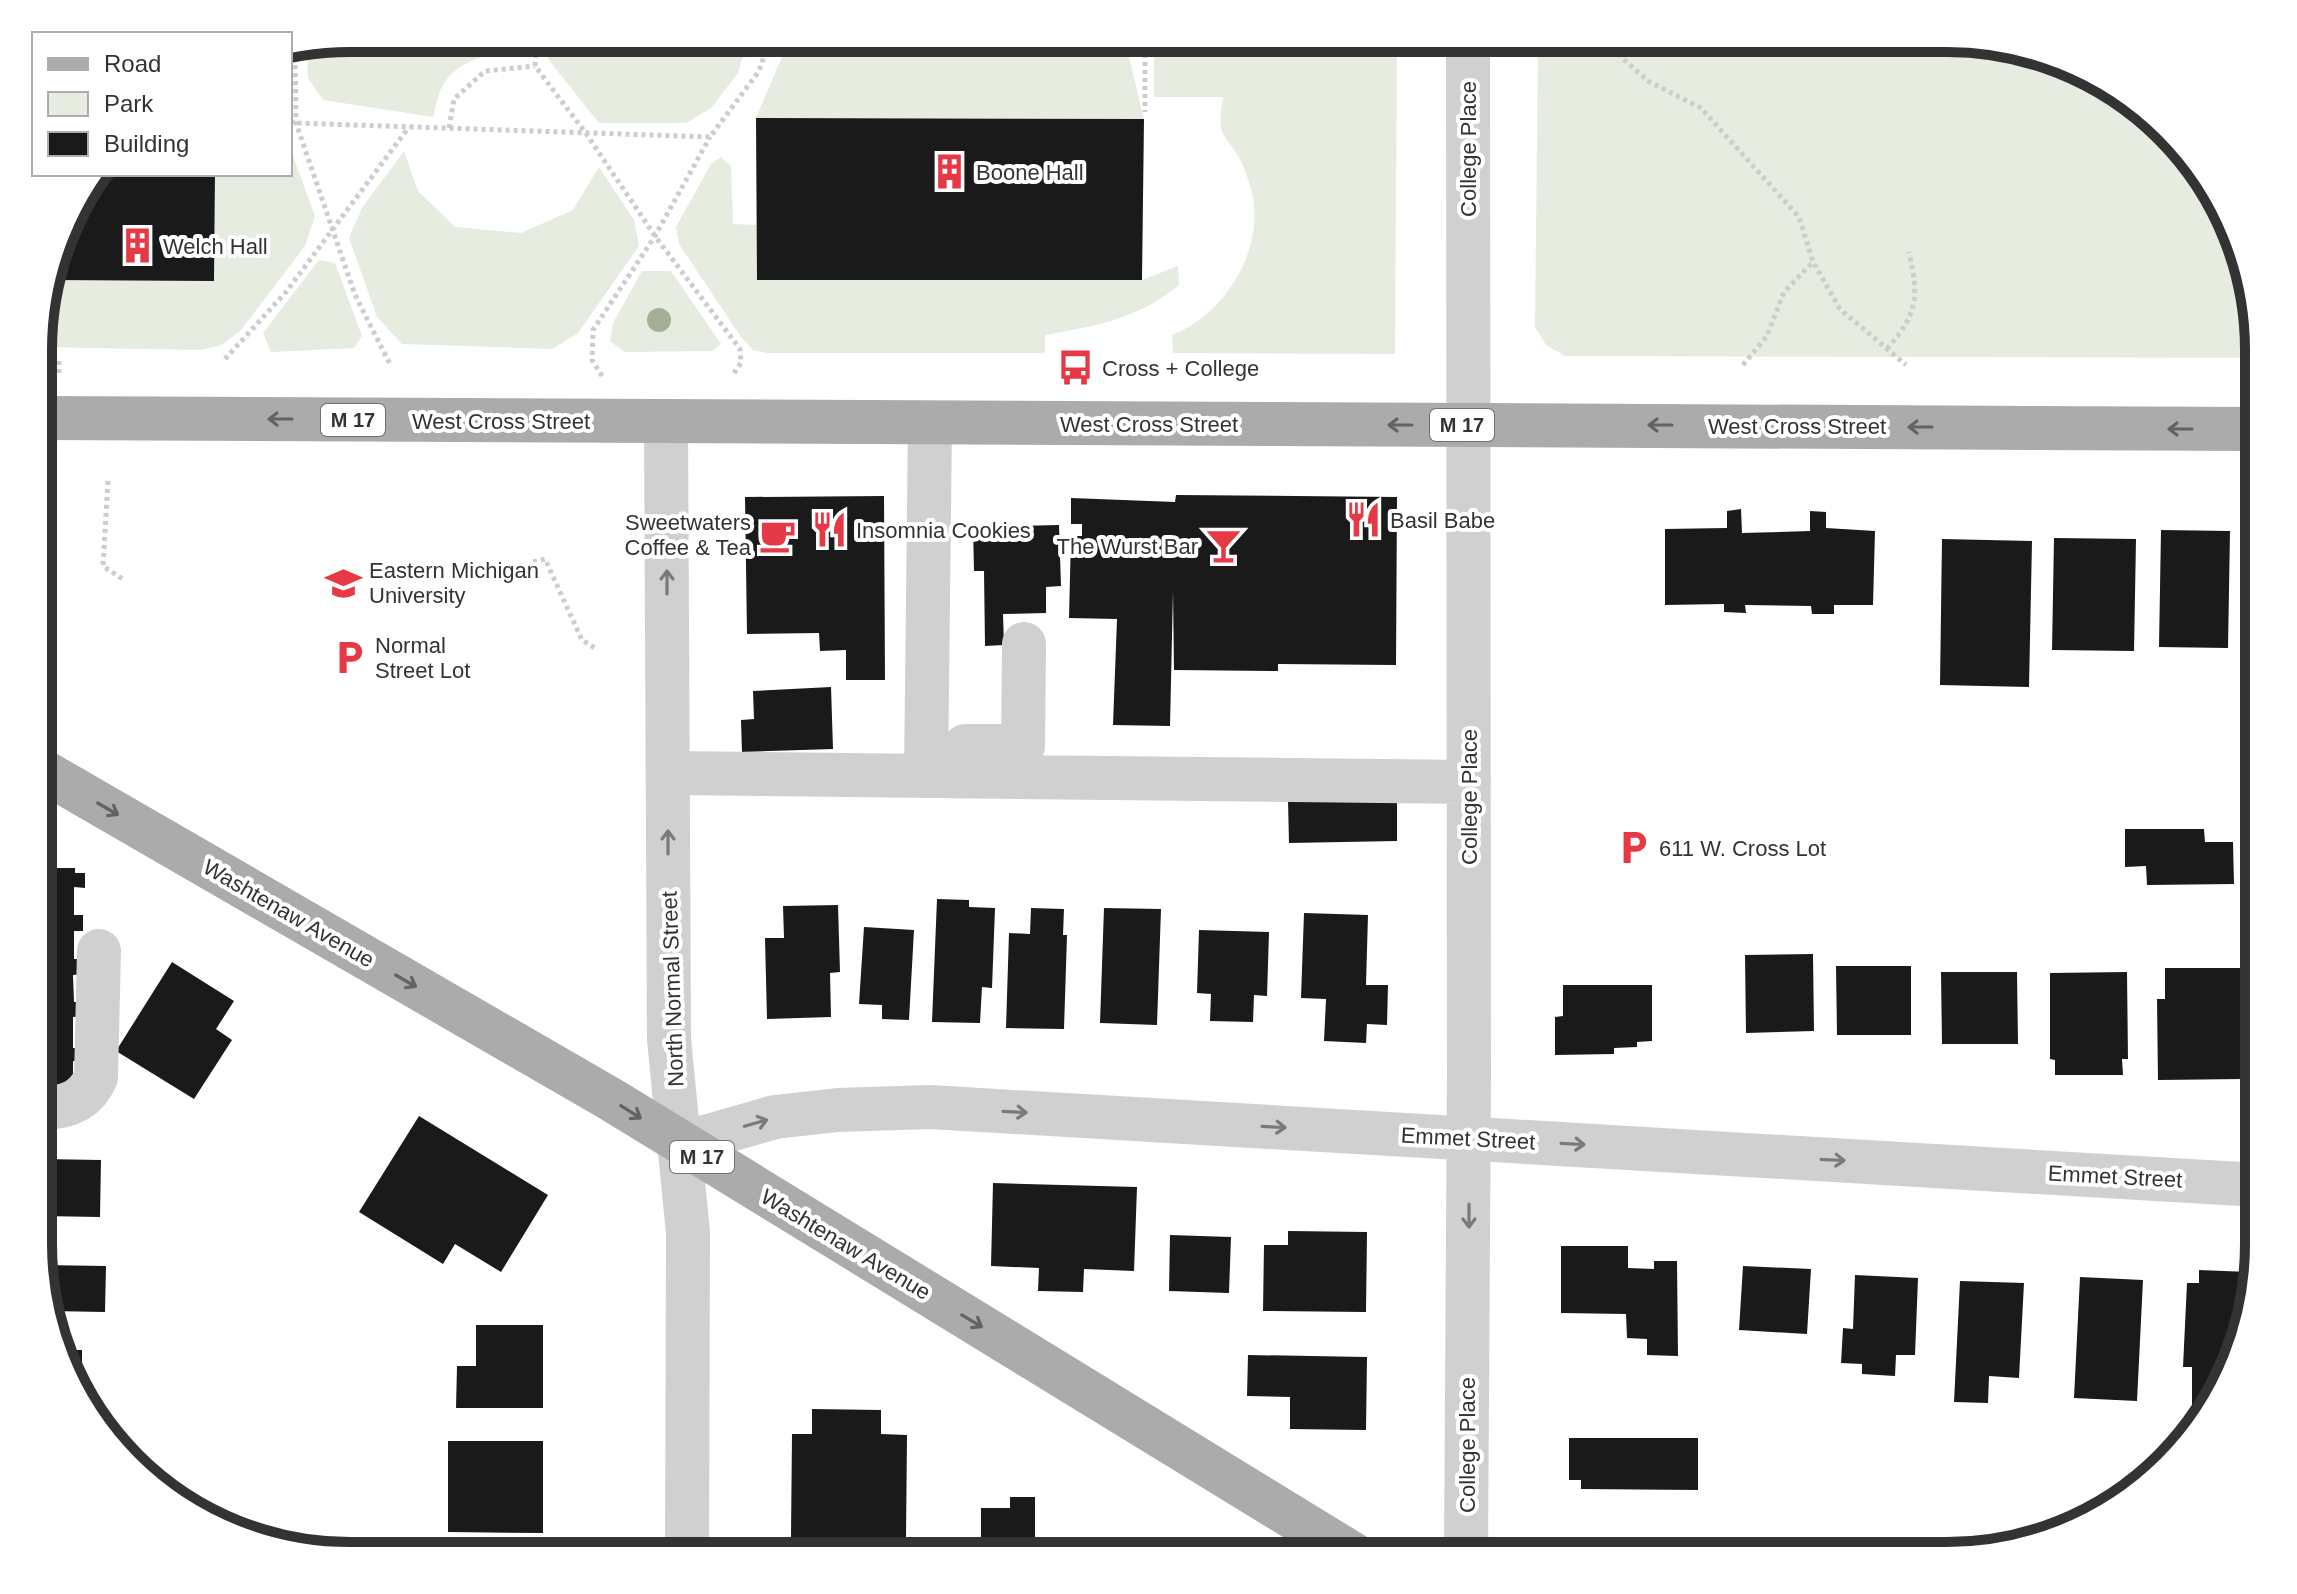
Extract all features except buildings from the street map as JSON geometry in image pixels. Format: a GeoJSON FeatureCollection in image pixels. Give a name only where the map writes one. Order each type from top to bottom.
{"type":"FeatureCollection","features":[{"type":"Feature","properties":{"kind":"main road","name":"West Cross Street"},"geometry":{"type":"LineString","coordinates":[[52,418],[2245,429]]}},
{"type":"Feature","properties":{"kind":"main road","name":"Washtenaw Avenue"},"geometry":{"type":"LineString","coordinates":[[52,776],[598,1092],[1333,1542]]}},
{"type":"Feature","properties":{"kind":"street","name":"College Place"},"geometry":{"type":"LineString","coordinates":[[1466,1542],[1468,52]]}},
{"type":"Feature","properties":{"kind":"street","name":"North Normal Street"},"geometry":{"type":"LineString","coordinates":[[666,422],[669,1039],[688,1233],[687,1542]]}},
{"type":"Feature","properties":{"kind":"street"},"geometry":{"type":"LineString","coordinates":[[926,761],[930,423]]}},
{"type":"Feature","properties":{"kind":"street"},"geometry":{"type":"LineString","coordinates":[[926,761],[1023,746],[1024,644]]}},
{"type":"Feature","properties":{"kind":"street"},"geometry":{"type":"LineString","coordinates":[[668,773],[926,761],[1469,782]]}},
{"type":"Feature","properties":{"kind":"street"},"geometry":{"type":"LineString","coordinates":[[52,1107],[71,1104],[90,1093],[96,1077],[99,951]]}},
{"type":"Feature","properties":{"kind":"street","name":"Emmet Street"},"geometry":{"type":"LineString","coordinates":[[681,1144],[775,1117],[838,1110],[930,1107],[2245,1184]]}},
{"type":"Feature","properties":{"kind":"path"},"geometry":{"type":"LineString","coordinates":[[536,52],[535,66],[585,132],[655,236],[740,349],[741,363],[732,376]]}},
{"type":"Feature","properties":{"kind":"path"},"geometry":{"type":"LineString","coordinates":[[603,379],[592,360],[593,330],[655,236],[710,137],[759,71],[765,52]]}},
{"type":"Feature","properties":{"kind":"path"},"geometry":{"type":"LineString","coordinates":[[1142,52],[1145,59]]}},
{"type":"Feature","properties":{"kind":"path"},"geometry":{"type":"LineString","coordinates":[[1145,52],[1145,112]]}},
{"type":"Feature","properties":{"kind":"path"},"geometry":{"type":"LineString","coordinates":[[1616,52],[1648,81],[1701,108],[1799,217],[1813,262],[1840,309],[1906,365]]}},
{"type":"Feature","properties":{"kind":"path"},"geometry":{"type":"LineString","coordinates":[[295,58],[292,122],[355,295],[390,364]]}},
{"type":"Feature","properties":{"kind":"path"},"geometry":{"type":"LineString","coordinates":[[449,128],[454,99],[485,71],[535,66]]}},
{"type":"Feature","properties":{"kind":"path"},"geometry":{"type":"LineString","coordinates":[[292,122],[710,137]]}},
{"type":"Feature","properties":{"kind":"path"},"geometry":{"type":"LineString","coordinates":[[225,359],[286,292],[409,127]]}},
{"type":"Feature","properties":{"kind":"path"},"geometry":{"type":"LineString","coordinates":[[1887,349],[1907,326],[1915,302],[1909,252]]}},
{"type":"Feature","properties":{"kind":"path"},"geometry":{"type":"LineString","coordinates":[[1743,365],[1767,336],[1784,292],[1813,262]]}},
{"type":"Feature","properties":{"kind":"path"},"geometry":{"type":"LineString","coordinates":[[59,358],[59,373]]}},
{"type":"Feature","properties":{"kind":"path"},"geometry":{"type":"LineString","coordinates":[[108,481],[103,566],[124,580]]}},
{"type":"Feature","properties":{"kind":"path"},"geometry":{"type":"LineString","coordinates":[[533,562],[545,559],[582,640],[595,648]]}},
{"type":"Feature","properties":{"kind":"green space"},"geometry":{"type":"Polygon","coordinates":[[[504,52],[465,64],[448,78],[433,117],[323,100],[308,78],[307,56],[311,55],[504,52]]]}},
{"type":"Feature","properties":{"kind":"green space"},"geometry":{"type":"Polygon","coordinates":[[[548,52],[744,52],[738,73],[711,108],[686,123],[599,123],[548,59],[548,52]]]}},
{"type":"Feature","properties":{"kind":"green space"},"geometry":{"type":"Polygon","coordinates":[[[784,52],[1127,52],[1144,119],[756,118],[784,52]]]}},
{"type":"Feature","properties":{"kind":"green space"},"geometry":{"type":"Polygon","coordinates":[[[1154,52],[1397,52],[1395,354],[1173,353],[1172,335],[1192,325],[1209,311],[1238,276],[1253,233],[1254,211],[1245,171],[1221,128],[1223,97],[1154,97],[1154,52]]]}},
{"type":"Feature","properties":{"kind":"green space"},"geometry":{"type":"Polygon","coordinates":[[[1538,52],[1947,52],[2005,58],[2061,75],[2113,102],[2158,139],[2195,184],[2222,236],[2239,292],[2245,358],[1565,356],[1546,345],[1535,327],[1538,52]]]}},
{"type":"Feature","properties":{"kind":"green space"},"geometry":{"type":"Polygon","coordinates":[[[404,151],[418,191],[455,227],[521,233],[573,210],[599,167],[634,220],[639,246],[578,333],[552,349],[402,344],[377,317],[349,238],[362,208],[404,151]]]}},
{"type":"Feature","properties":{"kind":"green space"},"geometry":{"type":"Polygon","coordinates":[[[292,153],[315,216],[305,246],[241,330],[222,345],[201,350],[52,347],[61,280],[214,280],[215,176],[292,176],[292,153]]]}},
{"type":"Feature","properties":{"kind":"green space"},"geometry":{"type":"Polygon","coordinates":[[[721,157],[731,166],[733,224],[757,225],[758,280],[1142,280],[1178,266],[1179,285],[1164,297],[1132,313],[1099,324],[1045,335],[1045,353],[766,353],[753,350],[679,244],[676,227],[711,164],[721,157]]]}},
{"type":"Feature","properties":{"kind":"green space"},"geometry":{"type":"Polygon","coordinates":[[[319,260],[335,263],[362,336],[354,348],[271,352],[263,333],[319,260]]]}},
{"type":"Feature","properties":{"kind":"green space"},"geometry":{"type":"Polygon","coordinates":[[[642,271],[671,271],[721,344],[712,351],[624,352],[610,341],[613,323],[642,271]]]}},
{"type":"Feature","properties":{"kind":"place","name":"Boone Hall"},"geometry":{"type":"Point","coordinates":[950,172]}},
{"type":"Feature","properties":{"kind":"place","name":"Welch Hall"},"geometry":{"type":"Point","coordinates":[137,246]}},
{"type":"Feature","properties":{"kind":"place","name":"Cross + College"},"geometry":{"type":"Point","coordinates":[1076,368]}},
{"type":"Feature","properties":{"kind":"place","name":"Basil Babe"},"geometry":{"type":"Point","coordinates":[1364,520]}},
{"type":"Feature","properties":{"kind":"place","name":"Insomnia Cookies"},"geometry":{"type":"Point","coordinates":[830,530]}},
{"type":"Feature","properties":{"kind":"place","name":"Sweetwaters Coffee & Tea"},"geometry":{"type":"Point","coordinates":[777,535]}},
{"type":"Feature","properties":{"kind":"place","name":"The Wurst Bar"},"geometry":{"type":"Point","coordinates":[1224,546]}},
{"type":"Feature","properties":{"kind":"place","name":"Eastern Michigan University"},"geometry":{"type":"Point","coordinates":[343,583]}},
{"type":"Feature","properties":{"kind":"place","name":"Normal Street Lot"},"geometry":{"type":"Point","coordinates":[349,658]}},
{"type":"Feature","properties":{"kind":"place","name":"611 W. Cross Lot"},"geometry":{"type":"Point","coordinates":[1633,848]}}]}
